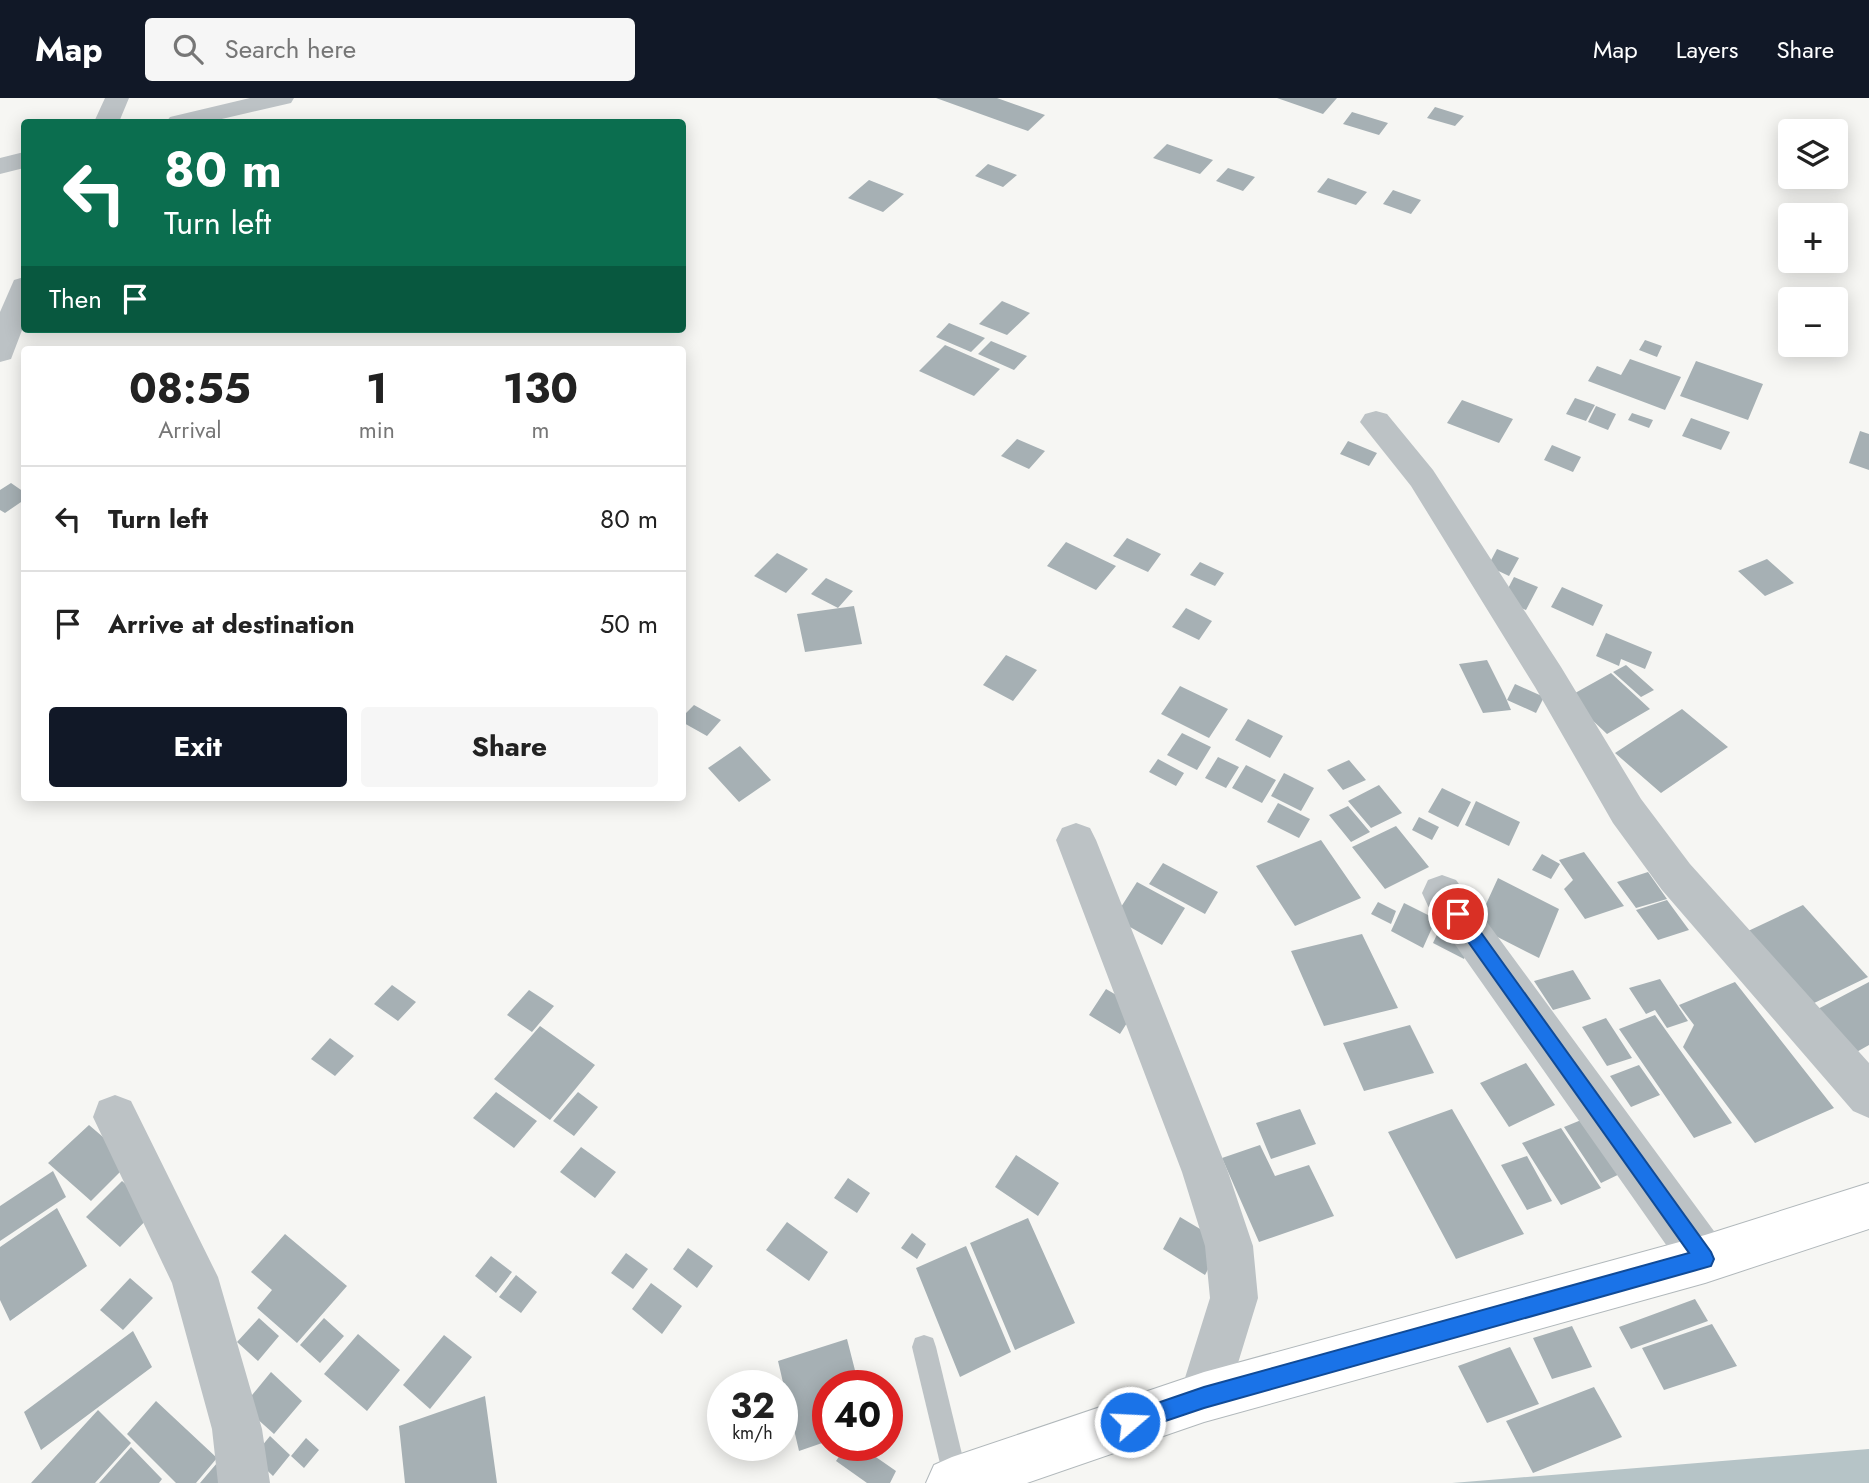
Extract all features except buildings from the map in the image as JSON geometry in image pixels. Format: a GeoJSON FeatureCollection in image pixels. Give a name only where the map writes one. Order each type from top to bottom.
{"type":"FeatureCollection","features":[{"type":"Feature","properties":{"kind":"street"},"geometry":{"type":"LineString","coordinates":[[108,119],[117,98]]}},
{"type":"Feature","properties":{"kind":"street"},"geometry":{"type":"LineString","coordinates":[[192,119],[282,98]]}},
{"type":"Feature","properties":{"kind":"street"},"geometry":{"type":"LineString","coordinates":[[0,166],[21,161]]}},
{"type":"Feature","properties":{"kind":"street"},"geometry":{"type":"LineString","coordinates":[[0,352],[21,294]]}},
{"type":"Feature","properties":{"kind":"street"},"geometry":{"type":"LineString","coordinates":[[1376,422],[1422,478],[1548,677],[1627,811],[1676,877],[1869,1096]]}},
{"type":"Feature","properties":{"kind":"street"},"geometry":{"type":"LineString","coordinates":[[1076,840],[1205,1172],[1229,1246],[1234,1298],[1204,1397]]}},
{"type":"Feature","properties":{"kind":"street"},"geometry":{"type":"LineString","coordinates":[[1442,893],[1704,1259]]}},
{"type":"Feature","properties":{"kind":"street"},"geometry":{"type":"LineString","coordinates":[[115,1117],[194,1278],[237,1429],[244,1483]]}},
{"type":"Feature","properties":{"kind":"street"},"geometry":{"type":"LineString","coordinates":[[955,1482],[1204,1397],[1704,1259],[1869,1206]]}},
{"type":"Feature","properties":{"kind":"lane"},"geometry":{"type":"LineString","coordinates":[[924,1348],[955,1482]]}},
{"type":"Feature","properties":{"kind":"shaded area"},"geometry":{"type":"Polygon","coordinates":[[[1869,1449],[1869,1483],[1452,1483],[1869,1449]]]}},
{"type":"Feature","properties":{"kind":"route"},"geometry":{"type":"LineString","coordinates":[[1130,1422],[1204,1397],[1704,1259],[1458,914]]}}]}
